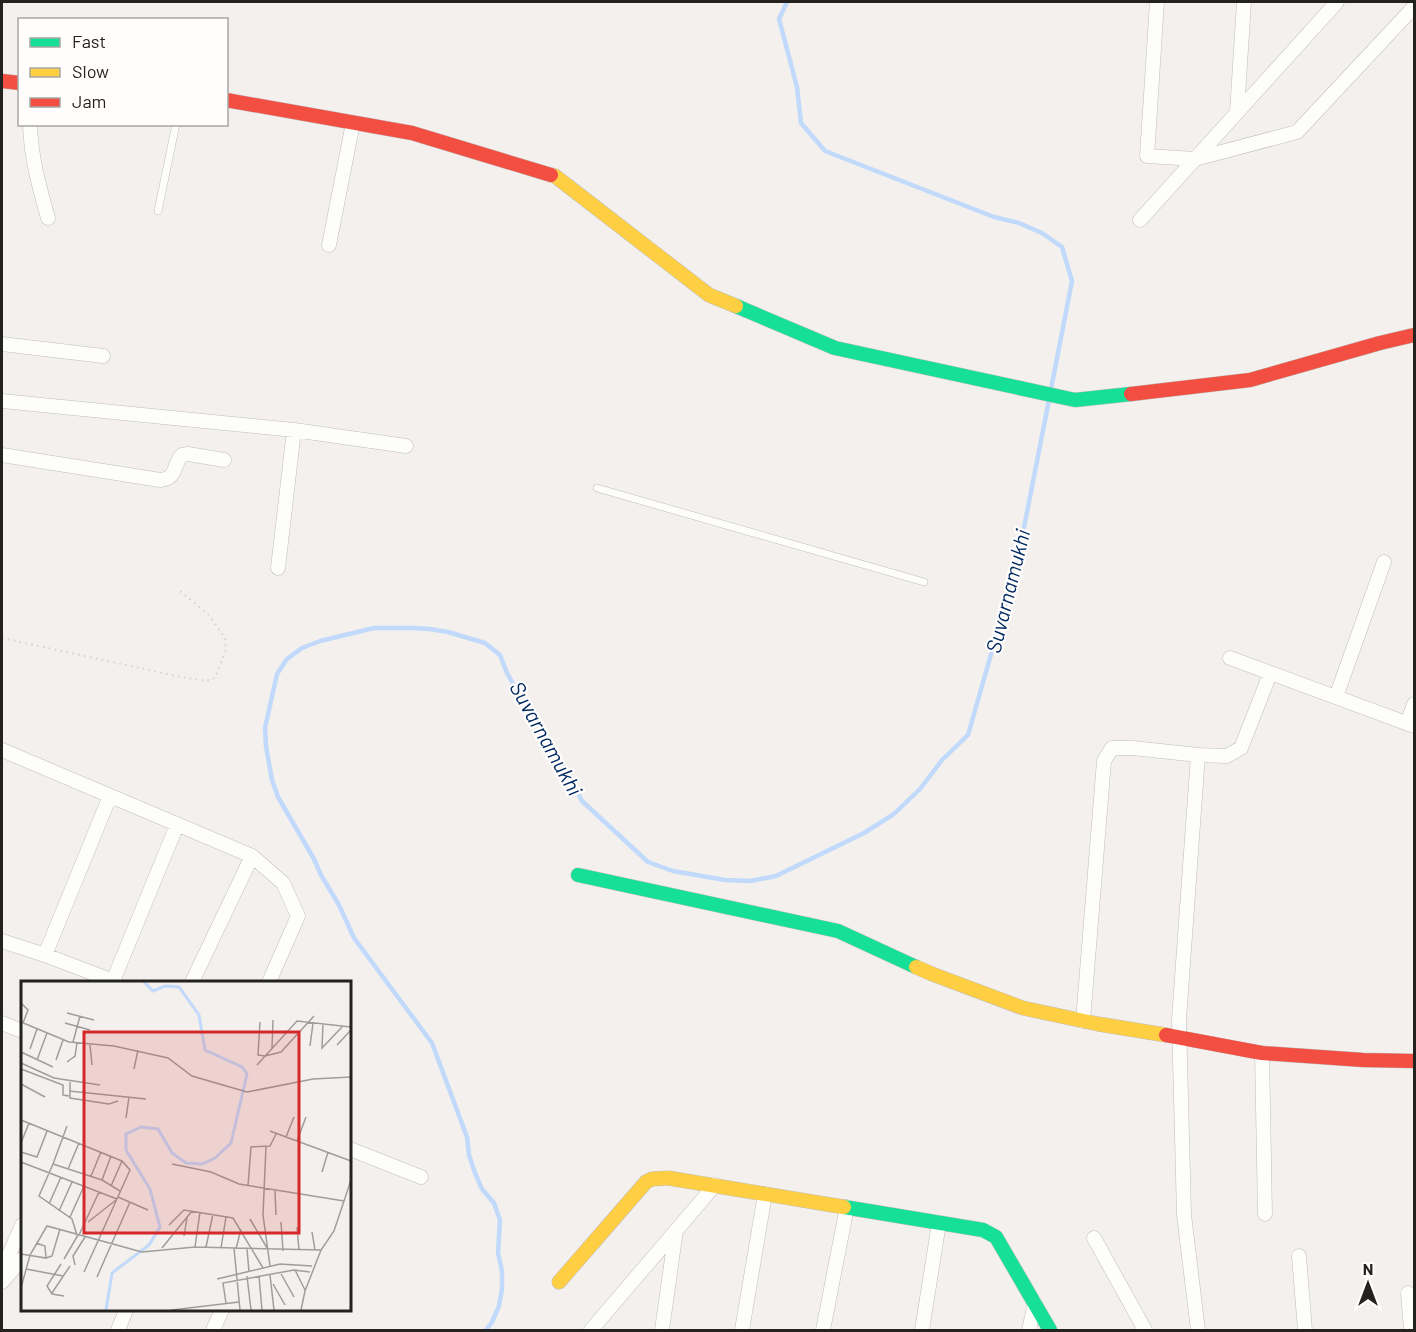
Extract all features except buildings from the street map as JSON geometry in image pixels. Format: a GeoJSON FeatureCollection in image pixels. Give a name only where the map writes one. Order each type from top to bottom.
{"type":"FeatureCollection","features":[{"type":"Feature","properties":{"kind":"street"},"geometry":{"type":"LineString","coordinates":[[1157,2],[1147,156],[1195,159],[1297,132],[1414,7]]}},
{"type":"Feature","properties":{"kind":"street"},"geometry":{"type":"LineString","coordinates":[[1237,112],[1244,2]]}},
{"type":"Feature","properties":{"kind":"street"},"geometry":{"type":"LineString","coordinates":[[1140,220],[1334,3]]}},
{"type":"Feature","properties":{"kind":"street"},"geometry":{"type":"LineString","coordinates":[[2,81],[18,83]]}},
{"type":"Feature","properties":{"kind":"street"},"geometry":{"type":"LineString","coordinates":[[228,100],[412,133],[555,176],[709,295],[835,348],[1076,400],[1250,380],[1414,335]]}},
{"type":"Feature","properties":{"kind":"street"},"geometry":{"type":"LineString","coordinates":[[329,245],[353,123]]}},
{"type":"Feature","properties":{"kind":"street"},"geometry":{"type":"LineString","coordinates":[[30,126],[31,148],[48,218]]}},
{"type":"Feature","properties":{"kind":"street"},"geometry":{"type":"LineString","coordinates":[[2,344],[103,356]]}},
{"type":"Feature","properties":{"kind":"street"},"geometry":{"type":"LineString","coordinates":[[2,400],[294,430],[406,446]]}},
{"type":"Feature","properties":{"kind":"street"},"geometry":{"type":"LineString","coordinates":[[278,568],[294,430]]}},
{"type":"Feature","properties":{"kind":"street"},"geometry":{"type":"LineString","coordinates":[[2,455],[160,480],[168,479],[173,475],[178,459],[182,455],[224,460]]}},
{"type":"Feature","properties":{"kind":"street"},"geometry":{"type":"LineString","coordinates":[[1336,698],[1384,562]]}},
{"type":"Feature","properties":{"kind":"street"},"geometry":{"type":"LineString","coordinates":[[1230,658],[1411,725],[1414,704]]}},
{"type":"Feature","properties":{"kind":"street"},"geometry":{"type":"LineString","coordinates":[[1083,1021],[1104,761],[1112,748],[1227,756],[1241,748],[1270,674]]}},
{"type":"Feature","properties":{"kind":"street"},"geometry":{"type":"LineString","coordinates":[[2,750],[252,856],[283,883],[298,916],[269,981]]}},
{"type":"Feature","properties":{"kind":"street"},"geometry":{"type":"LineString","coordinates":[[1198,755],[1180,1008],[1184,1215],[1198,1330]]}},
{"type":"Feature","properties":{"kind":"street"},"geometry":{"type":"LineString","coordinates":[[45,955],[110,796]]}},
{"type":"Feature","properties":{"kind":"street"},"geometry":{"type":"LineString","coordinates":[[115,981],[177,825]]}},
{"type":"Feature","properties":{"kind":"street"},"geometry":{"type":"LineString","coordinates":[[192,981],[252,856]]}},
{"type":"Feature","properties":{"kind":"street"},"geometry":{"type":"LineString","coordinates":[[579,875],[838,931],[932,974],[1023,1008],[1262,1053],[1414,1061]]}},
{"type":"Feature","properties":{"kind":"street"},"geometry":{"type":"LineString","coordinates":[[2,941],[112,981]]}},
{"type":"Feature","properties":{"kind":"street"},"geometry":{"type":"LineString","coordinates":[[2,1023],[21,1031]]}},
{"type":"Feature","properties":{"kind":"street"},"geometry":{"type":"LineString","coordinates":[[1262,1053],[1265,1214]]}},
{"type":"Feature","properties":{"kind":"street"},"geometry":{"type":"LineString","coordinates":[[351,1149],[421,1177]]}},
{"type":"Feature","properties":{"kind":"street"},"geometry":{"type":"LineString","coordinates":[[559,1282],[646,1182],[652,1179],[668,1178],[983,1230],[996,1237],[1050,1330]]}},
{"type":"Feature","properties":{"kind":"street"},"geometry":{"type":"LineString","coordinates":[[591,1330],[714,1185]]}},
{"type":"Feature","properties":{"kind":"street"},"geometry":{"type":"LineString","coordinates":[[742,1330],[765,1194]]}},
{"type":"Feature","properties":{"kind":"street"},"geometry":{"type":"LineString","coordinates":[[823,1330],[847,1208]]}},
{"type":"Feature","properties":{"kind":"street"},"geometry":{"type":"LineString","coordinates":[[922,1330],[939,1223]]}},
{"type":"Feature","properties":{"kind":"street"},"geometry":{"type":"LineString","coordinates":[[2,1271],[21,1227]]}},
{"type":"Feature","properties":{"kind":"street"},"geometry":{"type":"LineString","coordinates":[[662,1330],[676,1230]]}},
{"type":"Feature","properties":{"kind":"street"},"geometry":{"type":"LineString","coordinates":[[1094,1238],[1145,1330]]}},
{"type":"Feature","properties":{"kind":"street"},"geometry":{"type":"LineString","coordinates":[[1299,1256],[1305,1330]]}},
{"type":"Feature","properties":{"kind":"street"},"geometry":{"type":"LineString","coordinates":[[2,1282],[21,1260]]}},
{"type":"Feature","properties":{"kind":"street"},"geometry":{"type":"LineString","coordinates":[[1408,1293],[1411,1330]]}},
{"type":"Feature","properties":{"kind":"street"},"geometry":{"type":"LineString","coordinates":[[1029,1330],[1035,1303]]}},
{"type":"Feature","properties":{"kind":"street"},"geometry":{"type":"LineString","coordinates":[[118,1330],[126,1311]]}},
{"type":"Feature","properties":{"kind":"street"},"geometry":{"type":"LineString","coordinates":[[213,1330],[222,1311]]}},
{"type":"Feature","properties":{"kind":"lane"},"geometry":{"type":"LineString","coordinates":[[158,211],[176,126]]}},
{"type":"Feature","properties":{"kind":"lane"},"geometry":{"type":"LineString","coordinates":[[597,488],[924,582]]}},
{"type":"Feature","properties":{"kind":"path"},"geometry":{"type":"LineString","coordinates":[[2,638],[176,676],[206,681],[215,678],[226,650],[225,638],[208,614],[180,591]]}},
{"type":"Feature","properties":{"kind":"waterway","name":"Suvarnamukhi"},"geometry":{"type":"LineString","coordinates":[[787,2],[779,19],[797,87],[801,123],[825,151],[994,217],[1019,223],[1042,233],[1062,247],[1072,281],[1051,389]]}},
{"type":"Feature","properties":{"kind":"waterway","name":"Suvarnamukhi"},"geometry":{"type":"LineString","coordinates":[[486,1330],[499,1306],[502,1289],[502,1271],[498,1253],[500,1220],[494,1203],[482,1189],[475,1173],[469,1155],[467,1137],[432,1043],[354,938],[339,905],[278,797],[272,780],[265,728],[277,674],[287,659],[302,648],[320,641],[374,628],[430,629],[485,643],[500,655],[507,673],[538,721],[582,801],[648,862],[673,871],[725,880],[750,881],[776,876],[864,833],[894,814],[920,789],[942,760],[968,735],[1017,563],[1049,400]]}},
{"type":"Feature","properties":{"kind":"traffic: fast"},"geometry":{"type":"LineString","coordinates":[[736,306],[835,348],[1075,400],[1131,394]]}},
{"type":"Feature","properties":{"kind":"traffic: fast"},"geometry":{"type":"LineString","coordinates":[[578,875],[838,931],[916,967]]}},
{"type":"Feature","properties":{"kind":"traffic: fast"},"geometry":{"type":"LineString","coordinates":[[844,1207],[983,1230],[996,1237],[1050,1330]]}},
{"type":"Feature","properties":{"kind":"traffic: slow"},"geometry":{"type":"LineString","coordinates":[[551,175],[709,295],[736,306]]}},
{"type":"Feature","properties":{"kind":"traffic: slow"},"geometry":{"type":"LineString","coordinates":[[916,967],[1023,1008],[1098,1024],[1166,1035]]}},
{"type":"Feature","properties":{"kind":"traffic: slow"},"geometry":{"type":"LineString","coordinates":[[559,1282],[646,1182],[652,1179],[668,1178],[844,1207]]}},
{"type":"Feature","properties":{"kind":"traffic: jam"},"geometry":{"type":"LineString","coordinates":[[2,81],[18,83]]}},
{"type":"Feature","properties":{"kind":"traffic: jam"},"geometry":{"type":"LineString","coordinates":[[228,100],[412,133],[551,175]]}},
{"type":"Feature","properties":{"kind":"traffic: jam"},"geometry":{"type":"LineString","coordinates":[[1131,394],[1250,380],[1414,335]]}},
{"type":"Feature","properties":{"kind":"traffic: jam"},"geometry":{"type":"LineString","coordinates":[[1166,1035],[1262,1053],[1414,1061]]}}]}
